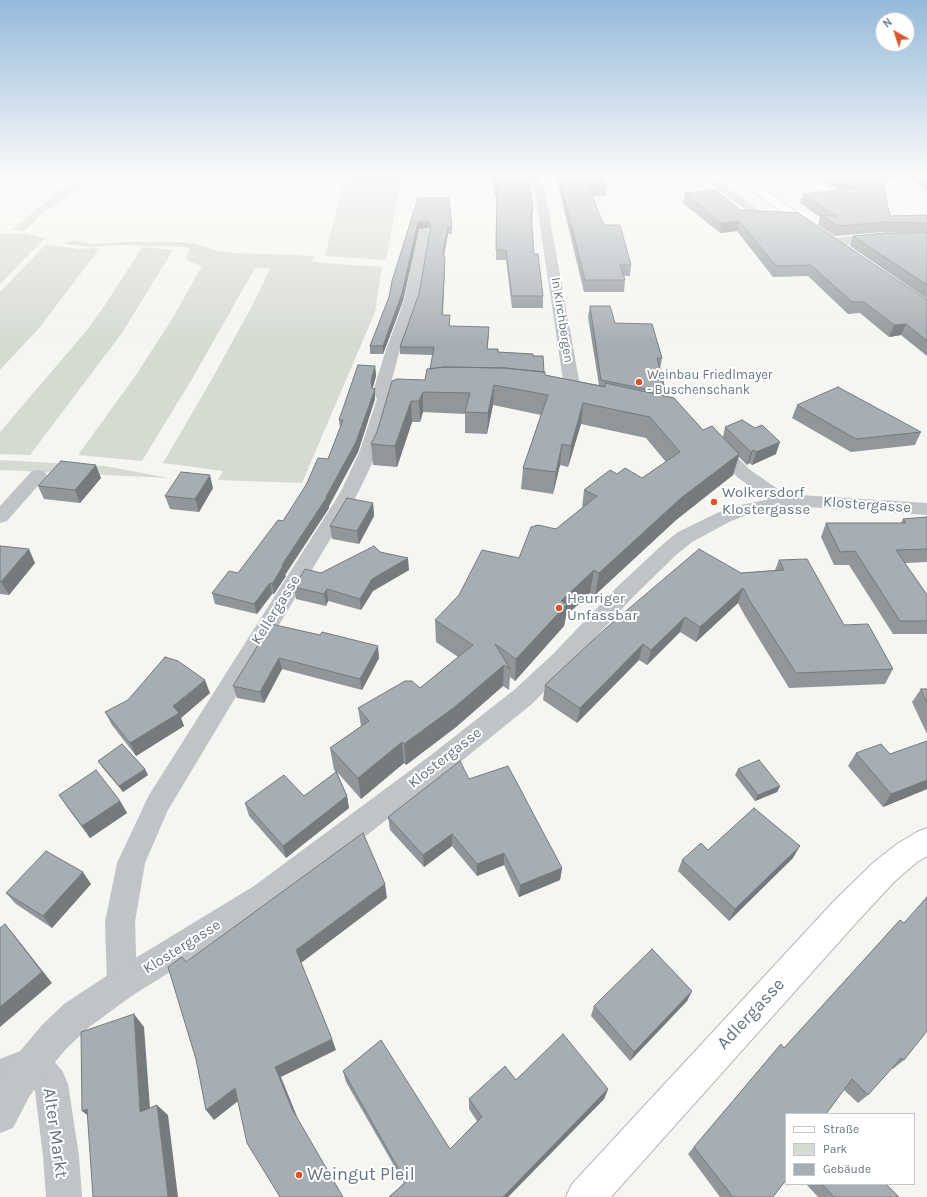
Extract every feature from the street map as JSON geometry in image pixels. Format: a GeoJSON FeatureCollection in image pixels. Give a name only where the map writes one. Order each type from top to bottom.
{"type":"FeatureCollection","features":[{"type":"Feature","properties":{"kind":"main road"},"geometry":{"type":"LineString","coordinates":[[820,232],[846,251]]}},
{"type":"Feature","properties":{"kind":"main road","name":"Adlergasse"},"geometry":{"type":"LineString","coordinates":[[584,1197],[845,912],[884,872],[907,853],[927,841]]}},
{"type":"Feature","properties":{"kind":"street","name":"Kellergasse"},"geometry":{"type":"LineString","coordinates":[[122,984],[120,922],[131,863],[158,803],[349,493],[368,453],[392,395],[381,391],[392,353],[411,301],[424,232]]}},
{"type":"Feature","properties":{"kind":"street","name":"In Kirchbergen"},"geometry":{"type":"LineString","coordinates":[[547,232],[571,380],[584,394],[556,389]]}},
{"type":"Feature","properties":{"kind":"street"},"geometry":{"type":"LineString","coordinates":[[834,242],[882,238],[927,238]]}},
{"type":"Feature","properties":{"kind":"street"},"geometry":{"type":"LineString","coordinates":[[704,434],[743,473],[784,503]]}},
{"type":"Feature","properties":{"kind":"street"},"geometry":{"type":"LineString","coordinates":[[0,517],[38,475]]}},
{"type":"Feature","properties":{"kind":"street","name":"Klostergasse"},"geometry":{"type":"LineString","coordinates":[[0,1115],[17,1085],[33,1062],[54,1037],[76,1016],[122,984],[265,896],[440,763],[523,697],[560,662],[624,592],[685,537],[724,517],[743,510],[800,501],[927,510]]}},
{"type":"Feature","properties":{"kind":"street"},"geometry":{"type":"LineString","coordinates":[[0,1076],[33,1062]]}},
{"type":"Feature","properties":{"kind":"street","name":"Alter Markt"},"geometry":{"type":"LineString","coordinates":[[33,1062],[51,1084],[61,1156],[64,1197]]}},
{"type":"Feature","properties":{"kind":"green space"},"geometry":{"type":"Polygon","coordinates":[[[331,232],[391,232],[386,260],[325,256],[331,232]]]}},
{"type":"Feature","properties":{"kind":"green space"},"geometry":{"type":"Polygon","coordinates":[[[23,233],[45,238],[0,284],[0,234],[23,233]]]}},
{"type":"Feature","properties":{"kind":"green space"},"geometry":{"type":"Polygon","coordinates":[[[71,240],[93,244],[125,242],[180,242],[196,244],[218,251],[234,253],[315,256],[311,262],[382,267],[375,312],[302,483],[218,480],[223,471],[163,463],[212,379],[253,304],[270,268],[255,268],[192,379],[142,461],[78,455],[136,375],[172,319],[202,266],[188,261],[187,255],[190,250],[186,247],[116,245],[92,247],[64,244],[71,240]]]}},
{"type":"Feature","properties":{"kind":"green space"},"geometry":{"type":"Polygon","coordinates":[[[46,244],[79,249],[100,248],[40,327],[0,370],[0,292],[46,244]]]}},
{"type":"Feature","properties":{"kind":"green space"},"geometry":{"type":"Polygon","coordinates":[[[142,247],[173,250],[122,333],[30,455],[0,454],[0,432],[87,330],[107,302],[142,247]]]}},
{"type":"Feature","properties":{"kind":"green space"},"geometry":{"type":"Polygon","coordinates":[[[0,460],[105,466],[169,478],[0,470],[0,460]]]}},
{"type":"Feature","properties":{"kind":"building"},"geometry":{"type":"Polygon","coordinates":[[[407,232],[416,232],[402,293],[383,346],[370,346],[389,297],[392,281],[407,232]]]}},
{"type":"Feature","properties":{"kind":"building"},"geometry":{"type":"Polygon","coordinates":[[[430,232],[447,232],[443,252],[445,259],[442,315],[450,315],[449,326],[489,327],[487,349],[498,349],[498,352],[543,356],[544,372],[504,368],[444,367],[430,369],[434,347],[400,347],[419,294],[430,232]]]}},
{"type":"Feature","properties":{"kind":"building"},"geometry":{"type":"Polygon","coordinates":[[[496,232],[532,232],[534,254],[538,254],[543,296],[512,296],[506,250],[496,250],[496,232]]]}},
{"type":"Feature","properties":{"kind":"building"},"geometry":{"type":"Polygon","coordinates":[[[573,232],[622,232],[631,265],[620,265],[625,280],[585,280],[573,232]]]}},
{"type":"Feature","properties":{"kind":"building"},"geometry":{"type":"Polygon","coordinates":[[[748,232],[826,232],[927,300],[927,341],[906,324],[894,325],[864,302],[852,302],[811,265],[776,266],[748,232]]]}},
{"type":"Feature","properties":{"kind":"building"},"geometry":{"type":"Polygon","coordinates":[[[886,233],[927,233],[927,285],[853,236],[886,233]]]}},
{"type":"Feature","properties":{"kind":"building"},"geometry":{"type":"Polygon","coordinates":[[[590,306],[610,306],[615,323],[652,324],[662,358],[657,358],[666,393],[601,380],[590,306]]]}},
{"type":"Feature","properties":{"kind":"building"},"geometry":{"type":"Polygon","coordinates":[[[358,365],[375,366],[371,381],[372,388],[375,389],[356,442],[327,497],[282,565],[283,566],[272,584],[270,583],[254,604],[212,593],[229,571],[238,573],[278,520],[283,521],[306,485],[318,458],[328,459],[343,420],[339,420],[358,365]]]}},
{"type":"Feature","properties":{"kind":"building"},"geometry":{"type":"Polygon","coordinates":[[[444,367],[505,368],[545,372],[545,375],[605,387],[605,383],[674,398],[703,430],[712,426],[739,454],[681,498],[599,573],[594,570],[561,601],[567,604],[516,659],[495,644],[510,669],[504,665],[456,706],[404,744],[402,742],[358,778],[330,748],[369,721],[358,708],[405,681],[412,681],[420,688],[473,645],[435,620],[459,595],[482,550],[519,558],[531,527],[538,525],[556,529],[597,496],[584,490],[610,470],[617,474],[625,468],[642,478],[680,452],[650,417],[583,403],[571,446],[562,444],[556,472],[523,468],[548,395],[494,385],[488,413],[465,412],[470,393],[423,392],[419,401],[411,401],[395,446],[371,444],[377,432],[392,381],[397,379],[425,380],[427,369],[444,367]]]}},
{"type":"Feature","properties":{"kind":"building"},"geometry":{"type":"Polygon","coordinates":[[[838,387],[921,432],[856,439],[797,405],[838,387]]]}},
{"type":"Feature","properties":{"kind":"building"},"geometry":{"type":"Polygon","coordinates":[[[742,420],[755,428],[762,425],[780,442],[756,452],[753,450],[751,452],[725,427],[742,420]]]}},
{"type":"Feature","properties":{"kind":"building"},"geometry":{"type":"Polygon","coordinates":[[[61,461],[96,465],[75,490],[38,486],[61,461]]]}},
{"type":"Feature","properties":{"kind":"building"},"geometry":{"type":"Polygon","coordinates":[[[181,472],[210,475],[195,499],[165,496],[181,472]]]}},
{"type":"Feature","properties":{"kind":"building"},"geometry":{"type":"Polygon","coordinates":[[[347,498],[373,503],[357,531],[330,526],[347,498]]]}},
{"type":"Feature","properties":{"kind":"building"},"geometry":{"type":"Polygon","coordinates":[[[927,517],[927,549],[896,550],[927,595],[927,621],[900,621],[855,551],[840,552],[826,523],[906,523],[903,519],[927,517]]]}},
{"type":"Feature","properties":{"kind":"building"},"geometry":{"type":"Polygon","coordinates":[[[0,546],[29,549],[1,582],[0,582],[0,546]]]}},
{"type":"Feature","properties":{"kind":"building"},"geometry":{"type":"Polygon","coordinates":[[[374,546],[380,552],[408,558],[372,579],[360,599],[327,589],[324,594],[294,587],[305,569],[321,573],[374,546]]]}},
{"type":"Feature","properties":{"kind":"building"},"geometry":{"type":"Polygon","coordinates":[[[699,549],[741,573],[784,570],[779,560],[807,559],[844,625],[868,624],[893,669],[796,673],[743,588],[700,627],[685,617],[651,650],[643,644],[580,708],[545,685],[606,628],[699,549]]]}},
{"type":"Feature","properties":{"kind":"building"},"geometry":{"type":"Polygon","coordinates":[[[271,624],[320,635],[322,632],[378,646],[360,679],[279,658],[260,692],[233,686],[271,624]]]}},
{"type":"Feature","properties":{"kind":"building"},"geometry":{"type":"Polygon","coordinates":[[[165,657],[178,661],[205,680],[173,706],[179,713],[130,743],[105,712],[128,700],[165,657]]]}},
{"type":"Feature","properties":{"kind":"building"},"geometry":{"type":"Polygon","coordinates":[[[921,689],[927,689],[927,703],[921,689]]]}},
{"type":"Feature","properties":{"kind":"building"},"geometry":{"type":"Polygon","coordinates":[[[927,741],[927,780],[891,794],[856,753],[881,744],[890,754],[927,741]]]}},
{"type":"Feature","properties":{"kind":"building"},"geometry":{"type":"Polygon","coordinates":[[[122,744],[145,769],[119,786],[98,761],[122,744]]]}},
{"type":"Feature","properties":{"kind":"building"},"geometry":{"type":"Polygon","coordinates":[[[759,760],[780,786],[758,795],[738,769],[759,760]]]}},
{"type":"Feature","properties":{"kind":"building"},"geometry":{"type":"Polygon","coordinates":[[[460,761],[469,779],[508,766],[562,868],[520,885],[504,853],[477,864],[452,834],[423,855],[388,817],[460,761]]]}},
{"type":"Feature","properties":{"kind":"building"},"geometry":{"type":"Polygon","coordinates":[[[96,770],[120,801],[82,826],[59,795],[96,770]]]}},
{"type":"Feature","properties":{"kind":"building"},"geometry":{"type":"Polygon","coordinates":[[[336,772],[347,796],[283,846],[245,803],[284,775],[304,796],[336,772]]]}},
{"type":"Feature","properties":{"kind":"building"},"geometry":{"type":"Polygon","coordinates":[[[754,808],[800,846],[735,909],[682,860],[701,843],[708,850],[754,808]]]}},
{"type":"Feature","properties":{"kind":"building"},"geometry":{"type":"Polygon","coordinates":[[[363,833],[385,884],[296,950],[332,1039],[275,1067],[292,1109],[343,1197],[280,1197],[247,1143],[235,1088],[206,1110],[196,1059],[168,967],[182,957],[186,962],[363,833]]]}},
{"type":"Feature","properties":{"kind":"building"},"geometry":{"type":"Polygon","coordinates":[[[46,851],[83,872],[43,916],[6,893],[46,851]]]}},
{"type":"Feature","properties":{"kind":"building"},"geometry":{"type":"Polygon","coordinates":[[[927,897],[927,1031],[904,1060],[901,1058],[868,1095],[852,1079],[827,1113],[785,1113],[785,1181],[773,1197],[733,1197],[694,1147],[781,1044],[784,1048],[900,920],[904,923],[927,897]]]}},
{"type":"Feature","properties":{"kind":"building"},"geometry":{"type":"Polygon","coordinates":[[[5,924],[42,972],[0,1007],[0,928],[5,924]]]}},
{"type":"Feature","properties":{"kind":"building"},"geometry":{"type":"Polygon","coordinates":[[[652,949],[692,991],[634,1052],[594,1006],[652,949]]]}},
{"type":"Feature","properties":{"kind":"building"},"geometry":{"type":"Polygon","coordinates":[[[134,1014],[140,1112],[157,1105],[168,1197],[93,1197],[87,1109],[82,1111],[81,1032],[134,1014]]]}},
{"type":"Feature","properties":{"kind":"building"},"geometry":{"type":"Polygon","coordinates":[[[563,1034],[608,1089],[503,1197],[389,1197],[406,1182],[343,1071],[381,1040],[450,1149],[482,1117],[469,1099],[505,1066],[516,1080],[563,1034]]]}},
{"type":"Feature","properties":{"kind":"building"},"geometry":{"type":"Polygon","coordinates":[[[823,1185],[887,1185],[899,1197],[834,1197],[823,1185]]]}},
{"type":"Feature","properties":{"kind":"place","name":"Weinbau Friedlmayer - Buschenschank"},"geometry":{"type":"Point","coordinates":[639,382]}},
{"type":"Feature","properties":{"kind":"place","name":"Wolkersdorf Klostergasse"},"geometry":{"type":"Point","coordinates":[714,502]}},
{"type":"Feature","properties":{"kind":"place","name":"Heuriger Unfassbar"},"geometry":{"type":"Point","coordinates":[559,608]}},
{"type":"Feature","properties":{"kind":"place","name":"Weingut Pleil"},"geometry":{"type":"Point","coordinates":[299,1175]}}]}
